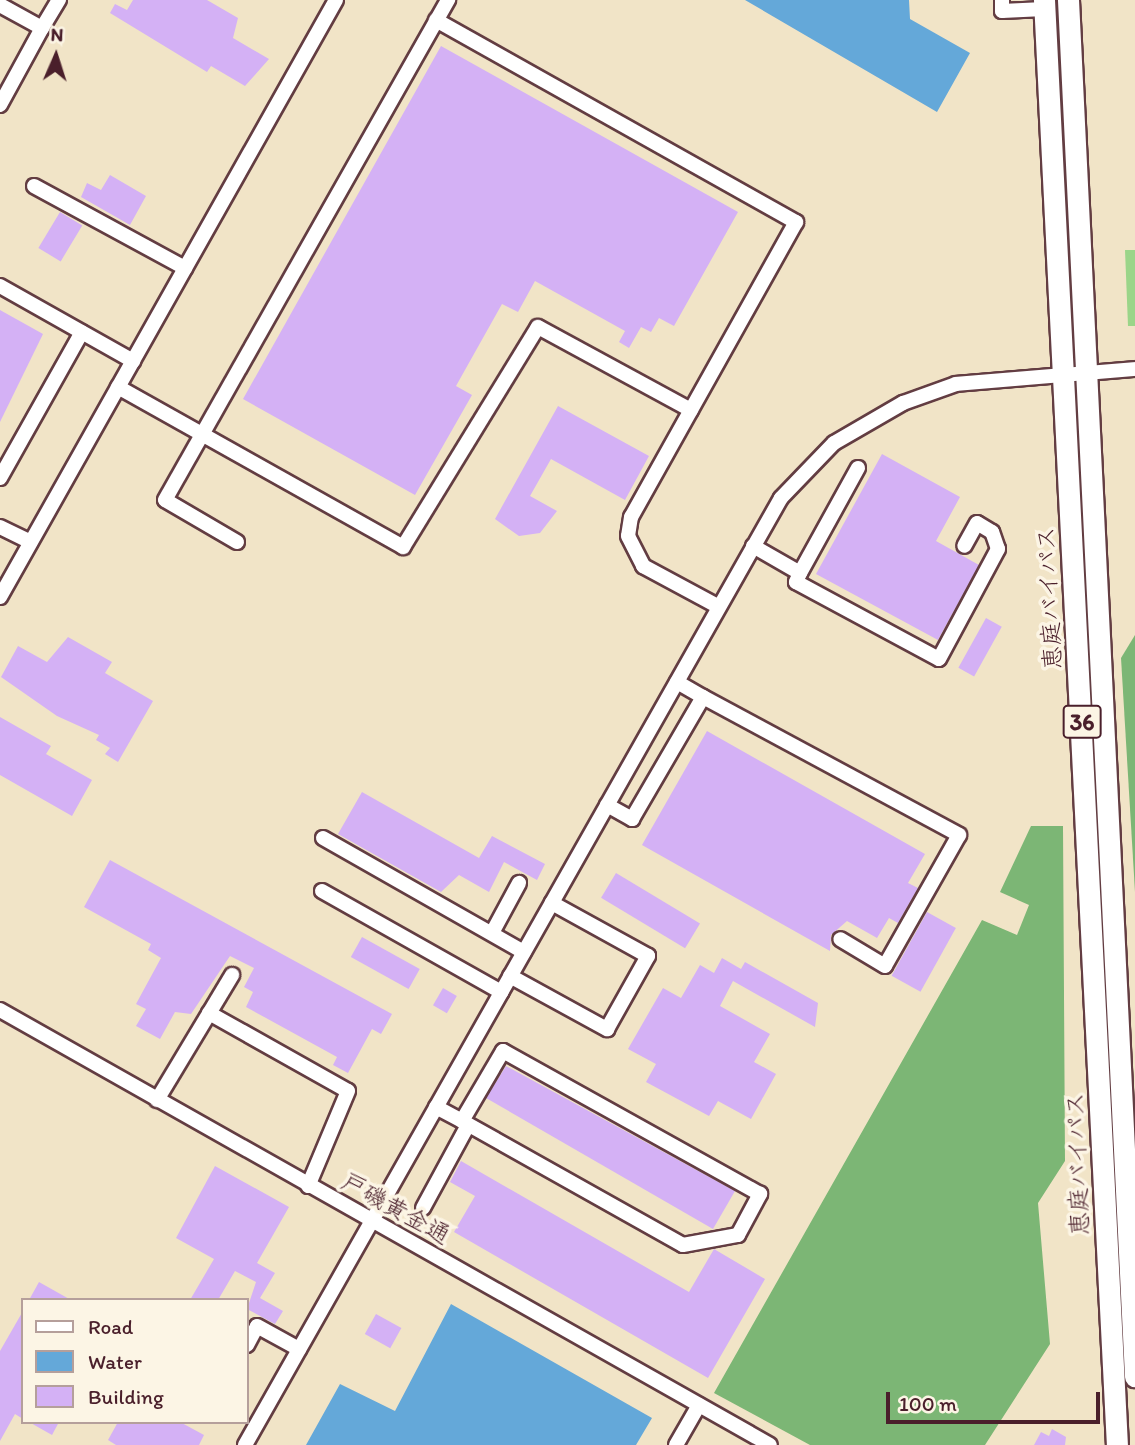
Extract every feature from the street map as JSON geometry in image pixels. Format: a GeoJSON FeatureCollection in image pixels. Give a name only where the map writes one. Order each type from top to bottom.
{"type":"FeatureCollection","features":[{"type":"Feature","properties":{"kind":"highway","name":"恵庭バイパス"},"geometry":{"type":"LineString","coordinates":[[1068,0],[1135,1376]]}},
{"type":"Feature","properties":{"kind":"highway","name":"恵庭バイパス"},"geometry":{"type":"LineString","coordinates":[[1044,4],[1116,1445]]}},
{"type":"Feature","properties":{"kind":"street"},"geometry":{"type":"LineString","coordinates":[[0,105],[59,0]]}},
{"type":"Feature","properties":{"kind":"street"},"geometry":{"type":"LineString","coordinates":[[0,597],[336,0]]}},
{"type":"Feature","properties":{"kind":"street"},"geometry":{"type":"LineString","coordinates":[[237,542],[165,500],[448,0]]}},
{"type":"Feature","properties":{"kind":"street"},"geometry":{"type":"LineString","coordinates":[[1002,0],[1002,11],[1044,4]]}},
{"type":"Feature","properties":{"kind":"street"},"geometry":{"type":"LineString","coordinates":[[0,5],[42,29]]}},
{"type":"Feature","properties":{"kind":"street"},"geometry":{"type":"LineString","coordinates":[[436,20],[796,222],[631,517],[628,536],[643,566],[719,607]]}},
{"type":"Feature","properties":{"kind":"street"},"geometry":{"type":"LineString","coordinates":[[34,186],[185,268]]}},
{"type":"Feature","properties":{"kind":"street"},"geometry":{"type":"LineString","coordinates":[[0,286],[133,361]]}},
{"type":"Feature","properties":{"kind":"street"},"geometry":{"type":"LineString","coordinates":[[118,387],[403,547],[538,327],[691,410]]}},
{"type":"Feature","properties":{"kind":"street"},"geometry":{"type":"LineString","coordinates":[[0,478],[82,332]]}},
{"type":"Feature","properties":{"kind":"street"},"geometry":{"type":"LineString","coordinates":[[245,1445],[252,1418],[299,1349],[753,546],[808,466],[868,422],[956,384],[1063,372],[1135,369]]}},
{"type":"Feature","properties":{"kind":"street"},"geometry":{"type":"LineString","coordinates":[[858,468],[796,582],[939,659],[998,549],[992,532],[977,523],[964,546]]}},
{"type":"Feature","properties":{"kind":"street"},"geometry":{"type":"LineString","coordinates":[[0,527],[31,541]]}},
{"type":"Feature","properties":{"kind":"street"},"geometry":{"type":"LineString","coordinates":[[753,546],[800,573]]}},
{"type":"Feature","properties":{"kind":"street"},"geometry":{"type":"LineString","coordinates":[[677,682],[959,835],[885,965],[840,939]]}},
{"type":"Feature","properties":{"kind":"street"},"geometry":{"type":"LineString","coordinates":[[607,805],[632,819],[702,697]]}},
{"type":"Feature","properties":{"kind":"street"},"geometry":{"type":"LineString","coordinates":[[323,838],[524,952]]}},
{"type":"Feature","properties":{"kind":"street"},"geometry":{"type":"LineString","coordinates":[[492,933],[519,883]]}},
{"type":"Feature","properties":{"kind":"street"},"geometry":{"type":"LineString","coordinates":[[322,891],[501,992]]}},
{"type":"Feature","properties":{"kind":"street"},"geometry":{"type":"LineString","coordinates":[[510,976],[607,1029],[648,956],[552,903]]}},
{"type":"Feature","properties":{"kind":"street"},"geometry":{"type":"LineString","coordinates":[[157,1100],[232,975]]}},
{"type":"Feature","properties":{"kind":"street","name":"戸磯黄金通"},"geometry":{"type":"LineString","coordinates":[[0,1010],[770,1445]]}},
{"type":"Feature","properties":{"kind":"street"},"geometry":{"type":"LineString","coordinates":[[209,1013],[348,1091],[308,1186]]}},
{"type":"Feature","properties":{"kind":"street"},"geometry":{"type":"LineString","coordinates":[[423,1208],[465,1123],[503,1051],[760,1194],[738,1235],[683,1245],[465,1123],[436,1107]]}},
{"type":"Feature","properties":{"kind":"street"},"geometry":{"type":"LineString","coordinates":[[248,1343],[257,1326],[299,1349]]}},
{"type":"Feature","properties":{"kind":"street"},"geometry":{"type":"LineString","coordinates":[[676,1445],[699,1405]]}},
{"type":"Feature","properties":{"kind":"green space"},"geometry":{"type":"Polygon","coordinates":[[[1125,250],[1135,250],[1135,326],[1128,326],[1125,250]]]}},
{"type":"Feature","properties":{"kind":"green space"},"geometry":{"type":"Polygon","coordinates":[[[1135,635],[1135,892],[1121,658],[1135,635]]]}},
{"type":"Feature","properties":{"kind":"green space"},"geometry":{"type":"Polygon","coordinates":[[[1031,826],[1063,826],[1065,1161],[1038,1203],[1050,1344],[985,1445],[810,1445],[714,1393],[982,920],[1017,935],[1029,905],[1000,892],[1031,826]]]}},
{"type":"Feature","properties":{"kind":"water"},"geometry":{"type":"Polygon","coordinates":[[[745,0],[909,0],[910,19],[970,53],[937,112],[745,0]]]}},
{"type":"Feature","properties":{"kind":"water"},"geometry":{"type":"Polygon","coordinates":[[[451,1304],[652,1418],[636,1445],[306,1445],[340,1384],[395,1411],[451,1304]]]}},
{"type":"Feature","properties":{"kind":"building"},"geometry":{"type":"Polygon","coordinates":[[[133,0],[207,0],[238,18],[233,38],[269,59],[245,86],[211,66],[207,72],[110,13],[115,4],[127,10],[133,0]]]}},
{"type":"Feature","properties":{"kind":"building"},"geometry":{"type":"Polygon","coordinates":[[[441,46],[738,212],[674,326],[659,318],[651,332],[641,327],[629,348],[619,342],[625,331],[535,281],[518,312],[502,304],[456,386],[472,395],[415,495],[243,399],[441,46]]]}},
{"type":"Feature","properties":{"kind":"building"},"geometry":{"type":"Polygon","coordinates":[[[110,175],[146,196],[130,225],[81,197],[87,183],[101,190],[110,175]]]}},
{"type":"Feature","properties":{"kind":"building"},"geometry":{"type":"Polygon","coordinates":[[[60,212],[82,225],[61,261],[38,248],[60,212]]]}},
{"type":"Feature","properties":{"kind":"building"},"geometry":{"type":"Polygon","coordinates":[[[0,310],[43,334],[0,422],[0,310]]]}},
{"type":"Feature","properties":{"kind":"building"},"geometry":{"type":"Polygon","coordinates":[[[558,406],[649,456],[625,500],[551,459],[530,496],[557,511],[540,533],[519,536],[495,519],[558,406]]]}},
{"type":"Feature","properties":{"kind":"building"},"geometry":{"type":"Polygon","coordinates":[[[882,454],[960,497],[936,541],[979,565],[938,640],[816,574],[882,454]]]}},
{"type":"Feature","properties":{"kind":"building"},"geometry":{"type":"Polygon","coordinates":[[[986,618],[1002,627],[974,677],[958,668],[986,618]]]}},
{"type":"Feature","properties":{"kind":"building"},"geometry":{"type":"Polygon","coordinates":[[[68,637],[112,662],[105,673],[153,701],[118,762],[105,754],[110,748],[96,740],[99,735],[57,716],[1,677],[18,646],[47,662],[68,637]]]}},
{"type":"Feature","properties":{"kind":"building"},"geometry":{"type":"Polygon","coordinates":[[[0,717],[51,746],[46,754],[92,780],[72,816],[0,775],[0,717]]]}},
{"type":"Feature","properties":{"kind":"building"},"geometry":{"type":"Polygon","coordinates":[[[707,731],[925,854],[908,883],[918,888],[898,923],[889,918],[877,938],[847,921],[831,935],[830,951],[642,845],[707,731]]]}},
{"type":"Feature","properties":{"kind":"building"},"geometry":{"type":"Polygon","coordinates":[[[362,792],[479,858],[492,836],[545,864],[537,880],[504,862],[489,892],[459,875],[441,892],[338,834],[362,792]]]}},
{"type":"Feature","properties":{"kind":"building"},"geometry":{"type":"Polygon","coordinates":[[[110,860],[392,1014],[381,1034],[372,1029],[348,1073],[333,1065],[337,1057],[246,1007],[253,992],[244,987],[254,968],[230,956],[191,1014],[175,1012],[160,1039],[136,1026],[146,1009],[136,1004],[161,958],[148,950],[151,944],[84,907],[110,860]]]}},
{"type":"Feature","properties":{"kind":"building"},"geometry":{"type":"Polygon","coordinates":[[[616,873],[700,923],[685,948],[601,898],[616,873]]]}},
{"type":"Feature","properties":{"kind":"building"},"geometry":{"type":"Polygon","coordinates":[[[927,912],[956,928],[920,992],[892,976],[927,912]]]}},
{"type":"Feature","properties":{"kind":"building"},"geometry":{"type":"Polygon","coordinates":[[[362,937],[420,969],[409,989],[351,957],[362,937]]]}},
{"type":"Feature","properties":{"kind":"building"},"geometry":{"type":"Polygon","coordinates":[[[722,958],[741,969],[745,962],[818,1003],[815,1027],[733,981],[720,1006],[770,1034],[754,1062],[776,1074],[751,1119],[718,1101],[709,1116],[646,1082],[656,1064],[628,1049],[663,988],[681,998],[700,965],[714,973],[722,958]]]}},
{"type":"Feature","properties":{"kind":"building"},"geometry":{"type":"Polygon","coordinates":[[[443,988],[457,996],[447,1013],[433,1005],[443,988]]]}},
{"type":"Feature","properties":{"kind":"building"},"geometry":{"type":"Polygon","coordinates":[[[506,1066],[735,1191],[713,1229],[486,1098],[506,1066]]]}},
{"type":"Feature","properties":{"kind":"building"},"geometry":{"type":"Polygon","coordinates":[[[461,1161],[689,1292],[714,1249],[765,1279],[708,1378],[454,1232],[475,1196],[450,1182],[461,1161]]]}},
{"type":"Feature","properties":{"kind":"building"},"geometry":{"type":"Polygon","coordinates":[[[215,1166],[289,1207],[257,1263],[275,1273],[260,1298],[283,1311],[275,1324],[248,1310],[256,1282],[235,1271],[219,1298],[191,1298],[214,1259],[176,1238],[215,1166]]]}},
{"type":"Feature","properties":{"kind":"building"},"geometry":{"type":"Polygon","coordinates":[[[39,1282],[67,1298],[30,1298],[39,1282]]]}},
{"type":"Feature","properties":{"kind":"building"},"geometry":{"type":"Polygon","coordinates":[[[21,1314],[21,1418],[15,1414],[0,1441],[0,1351],[21,1314]]]}},
{"type":"Feature","properties":{"kind":"building"},"geometry":{"type":"Polygon","coordinates":[[[376,1314],[401,1328],[390,1348],[365,1334],[376,1314]]]}},
{"type":"Feature","properties":{"kind":"building"},"geometry":{"type":"Polygon","coordinates":[[[33,1424],[58,1424],[52,1435],[33,1424]]]}},
{"type":"Feature","properties":{"kind":"building"},"geometry":{"type":"Polygon","coordinates":[[[117,1424],[184,1424],[204,1435],[199,1445],[116,1445],[108,1440],[117,1424]]]}},
{"type":"Feature","properties":{"kind":"building"},"geometry":{"type":"Polygon","coordinates":[[[1052,1429],[1066,1437],[1065,1445],[1034,1445],[1041,1432],[1049,1436],[1052,1429]]]}}]}
